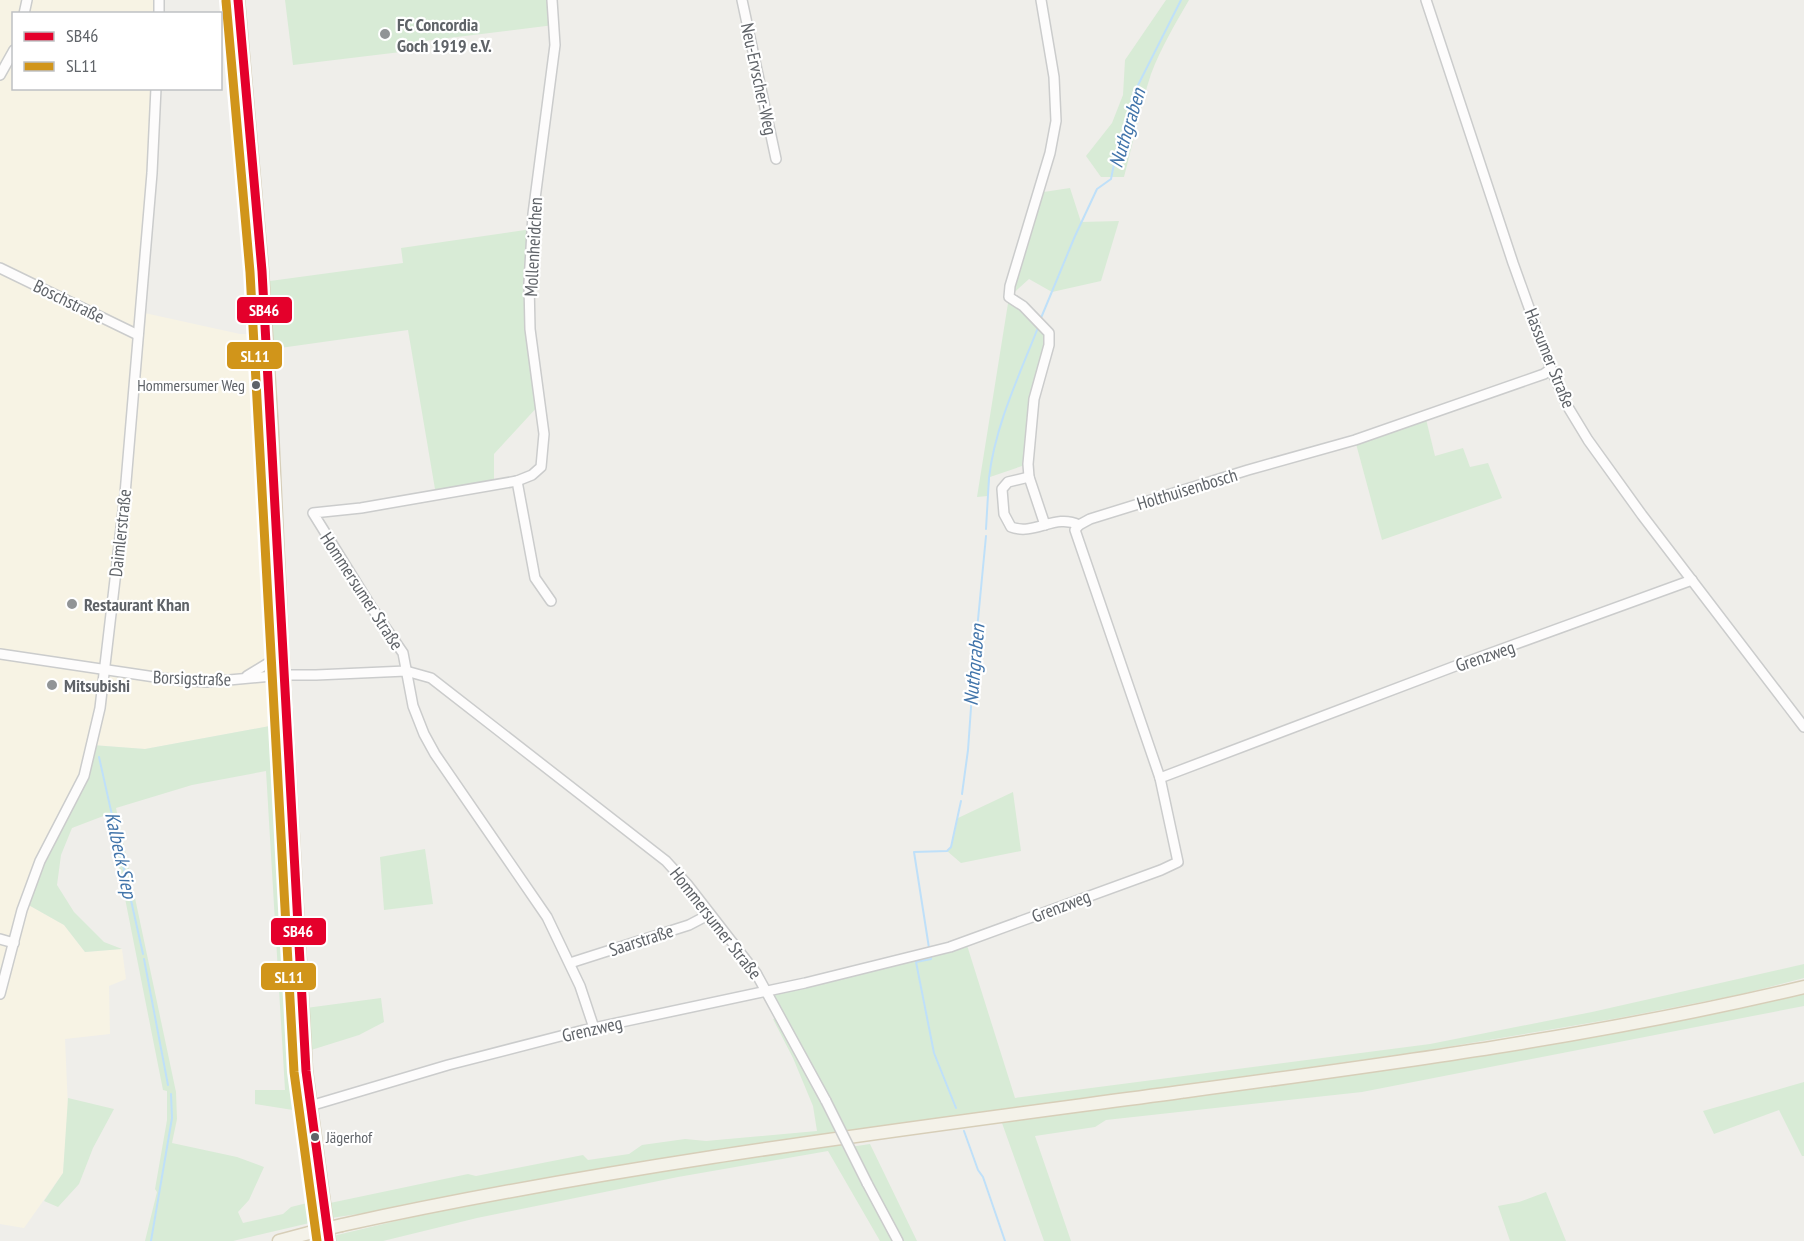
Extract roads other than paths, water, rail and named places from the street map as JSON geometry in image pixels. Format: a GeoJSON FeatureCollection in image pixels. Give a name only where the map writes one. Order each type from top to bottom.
{"type":"FeatureCollection","features":[{"type":"Feature","properties":{"kind":"main road"},"geometry":{"type":"LineString","coordinates":[[238,0],[262,271],[303,1032],[310,1106],[329,1241]]}},
{"type":"Feature","properties":{"kind":"main road"},"geometry":{"type":"LineString","coordinates":[[279,1241],[342,1225],[503,1191],[669,1162],[1470,1052],[1670,1015],[1804,987]]}},
{"type":"Feature","properties":{"kind":"street","name":"Mollenheidchen"},"geometry":{"type":"LineString","coordinates":[[313,513],[517,481],[532,476],[541,466],[544,434],[530,329],[529,283],[533,214],[555,45],[552,0]]}},
{"type":"Feature","properties":{"kind":"street","name":"Neu-Ervscher-Weg"},"geometry":{"type":"LineString","coordinates":[[742,0],[776,159]]}},
{"type":"Feature","properties":{"kind":"street"},"geometry":{"type":"LineString","coordinates":[[1041,0],[1054,77],[1056,121],[1050,153],[1010,284],[1009,297],[1023,306],[1049,333],[1049,345],[1034,399],[1028,464],[1029,477],[1045,525]]}},
{"type":"Feature","properties":{"kind":"street","name":"Hassumer Straße"},"geometry":{"type":"LineString","coordinates":[[1426,0],[1513,263],[1551,369],[1568,407],[1588,441],[1804,728]]}},
{"type":"Feature","properties":{"kind":"street"},"geometry":{"type":"LineString","coordinates":[[0,75],[12,54]]}},
{"type":"Feature","properties":{"kind":"street","name":"Daimlerstraße"},"geometry":{"type":"LineString","coordinates":[[0,994],[22,909],[40,861],[84,776],[94,738],[105,670],[124,494],[152,173],[156,90]]}},
{"type":"Feature","properties":{"kind":"street","name":"Boschstraße"},"geometry":{"type":"LineString","coordinates":[[0,268],[138,335]]}},
{"type":"Feature","properties":{"kind":"street","name":"Holthuisenbosch"},"geometry":{"type":"LineString","coordinates":[[1079,525],[1090,519],[1248,470],[1355,440],[1544,374],[1551,369]]}},
{"type":"Feature","properties":{"kind":"street"},"geometry":{"type":"LineString","coordinates":[[1029,477],[1012,480],[1004,486],[1001,495],[1005,519],[1011,527],[1023,529],[1068,519],[1079,525],[1075,530],[1160,778]]}},
{"type":"Feature","properties":{"kind":"street"},"geometry":{"type":"LineString","coordinates":[[517,481],[535,578],[551,601]]}},
{"type":"Feature","properties":{"kind":"street","name":"Hommersumer Straße"},"geometry":{"type":"LineString","coordinates":[[313,513],[403,653],[413,706],[424,734],[435,754],[547,917],[580,986],[594,1028]]}},
{"type":"Feature","properties":{"kind":"street","name":"Grenzweg"},"geometry":{"type":"LineString","coordinates":[[310,1106],[453,1064],[594,1028],[805,983],[950,947],[1178,862],[1160,778],[1458,665],[1692,580]]}},
{"type":"Feature","properties":{"kind":"street","name":"Borsigstraße"},"geometry":{"type":"LineString","coordinates":[[242,679],[270,662],[282,645]]}},
{"type":"Feature","properties":{"kind":"street","name":"Borsigstraße"},"geometry":{"type":"LineString","coordinates":[[0,654],[175,680],[207,682],[283,675]]}},
{"type":"Feature","properties":{"kind":"street","name":"Hommersumer Straße"},"geometry":{"type":"LineString","coordinates":[[283,675],[406,671],[431,678],[666,861],[710,914],[767,990],[898,1241]]}},
{"type":"Feature","properties":{"kind":"street","name":"Saarstraße"},"geometry":{"type":"LineString","coordinates":[[570,963],[689,925],[710,914]]}},
{"type":"Feature","properties":{"kind":"street"},"geometry":{"type":"LineString","coordinates":[[0,939],[14,944]]}},
{"type":"Feature","properties":{"kind":"waterway","name":"Nuthgraben"},"geometry":{"type":"LineString","coordinates":[[1041,318],[1097,189],[1111,179],[1118,144],[1130,113],[1132,97],[1181,0]]}},
{"type":"Feature","properties":{"kind":"waterway","name":"Nuthgraben"},"geometry":{"type":"LineString","coordinates":[[986,529],[989,478],[1002,419],[1039,325]]}},
{"type":"Feature","properties":{"kind":"waterway","name":"Nuthgraben"},"geometry":{"type":"LineString","coordinates":[[962,794],[968,750],[986,536]]}},
{"type":"Feature","properties":{"kind":"waterway","name":"Kalbeck Siep"},"geometry":{"type":"LineString","coordinates":[[99,757],[143,954]]}},
{"type":"Feature","properties":{"kind":"waterway","name":"Nuthgraben"},"geometry":{"type":"LineString","coordinates":[[929,948],[914,852],[947,851],[951,847],[961,801]]}},
{"type":"Feature","properties":{"kind":"waterway","name":"Nuthgraben"},"geometry":{"type":"LineString","coordinates":[[931,955],[931,959],[916,962],[934,1053],[956,1108]]}},
{"type":"Feature","properties":{"kind":"waterway","name":"Kalbeck Siep"},"geometry":{"type":"LineString","coordinates":[[144,959],[168,1085]]}},
{"type":"Feature","properties":{"kind":"waterway","name":"Kalbeck Siep"},"geometry":{"type":"LineString","coordinates":[[151,1241],[172,1118],[171,1094]]}},
{"type":"Feature","properties":{"kind":"waterway","name":"Nuthgraben"},"geometry":{"type":"LineString","coordinates":[[964,1131],[1005,1241]]}},
{"type":"Feature","properties":{"kind":"place","name":"FC Concordia Goch 1919 e.V."},"geometry":{"type":"Point","coordinates":[385,34]}},
{"type":"Feature","properties":{"kind":"place","name":"Hommersumer Weg"},"geometry":{"type":"Point","coordinates":[256,385]}},
{"type":"Feature","properties":{"kind":"place","name":"Restaurant Khan"},"geometry":{"type":"Point","coordinates":[72,604]}},
{"type":"Feature","properties":{"kind":"place","name":"Mitsubishi"},"geometry":{"type":"Point","coordinates":[52,685]}},
{"type":"Feature","properties":{"kind":"place","name":"Jägerhof"},"geometry":{"type":"Point","coordinates":[315,1137]}}]}
